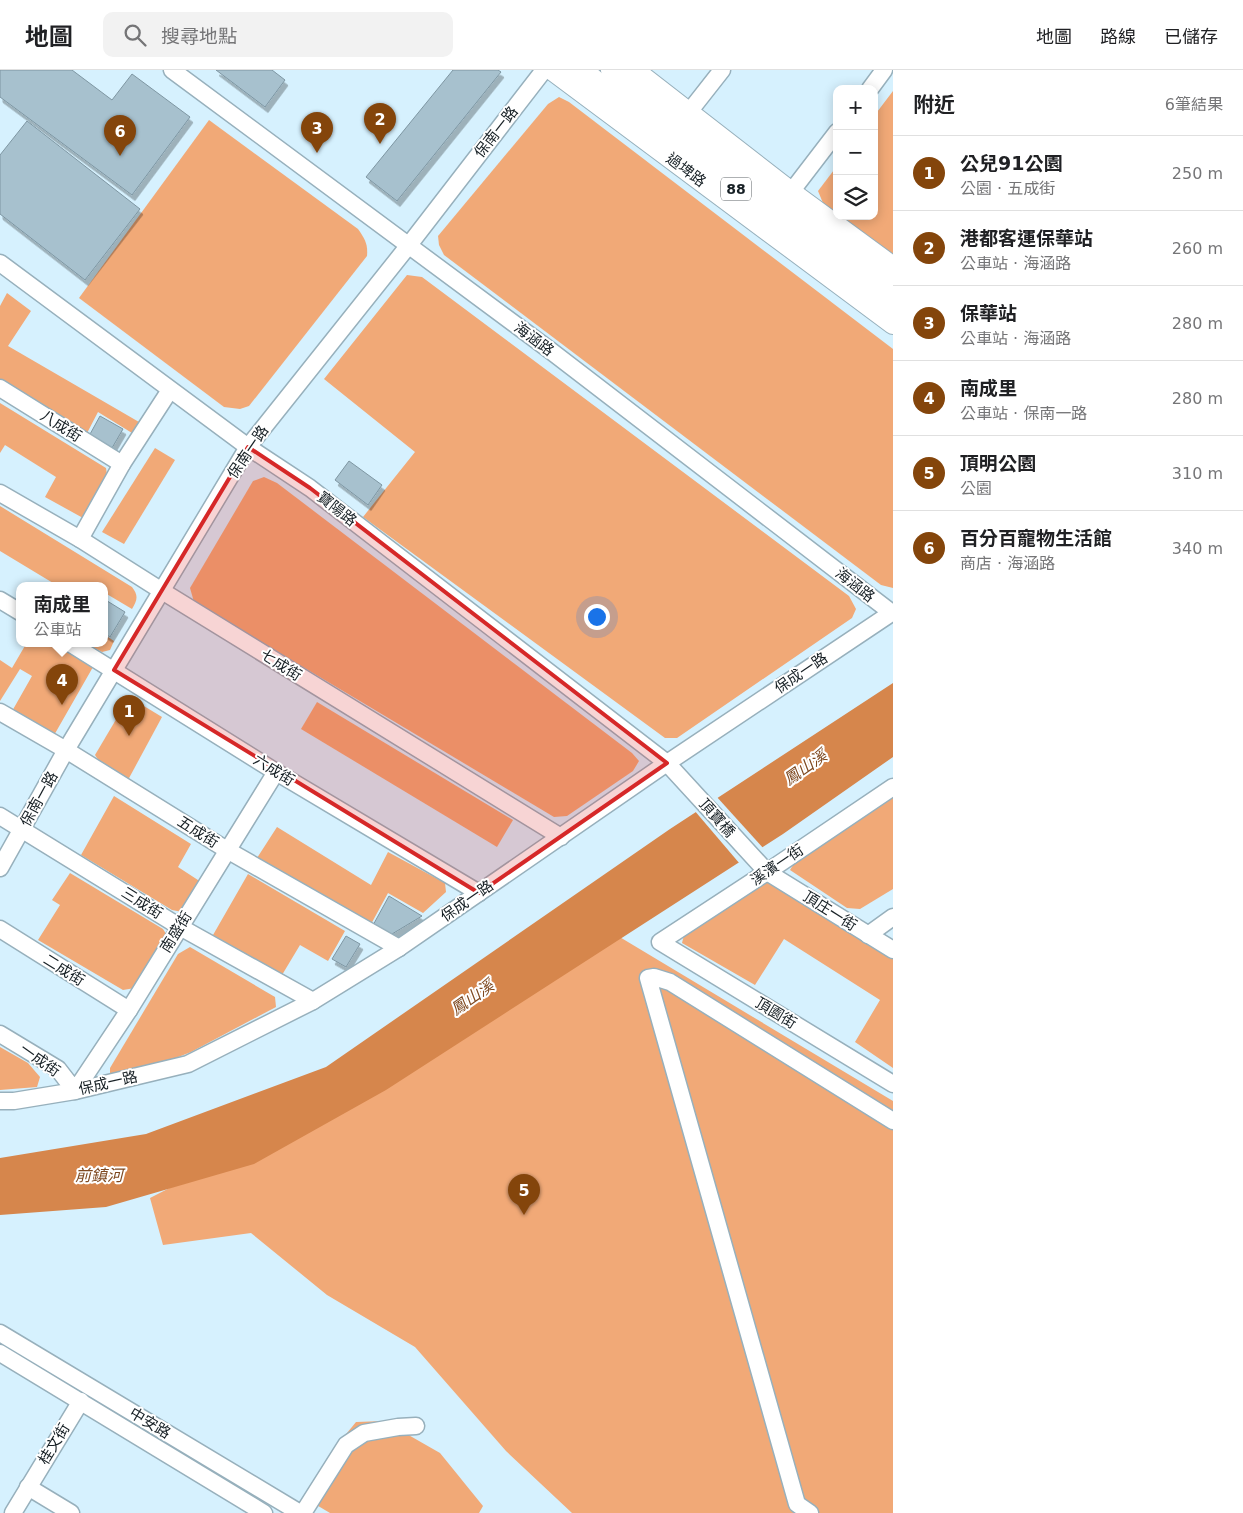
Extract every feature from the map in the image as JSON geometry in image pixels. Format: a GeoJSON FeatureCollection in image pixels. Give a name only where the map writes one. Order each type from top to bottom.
{"type":"FeatureCollection","features":[{"type":"Feature","properties":{"kind":"highway","name":"88"},"geometry":{"type":"LineString","coordinates":[[580,70],[603,90],[893,307]]}},
{"type":"Feature","properties":{"kind":"highway","name":"88"},"geometry":{"type":"LineString","coordinates":[[613,70],[893,286]]}},
{"type":"Feature","properties":{"kind":"main road","name":"過埤路"},"geometry":{"type":"LineString","coordinates":[[552,70],[893,324]]}},
{"type":"Feature","properties":{"kind":"main road"},"geometry":{"type":"LineString","coordinates":[[634,70],[893,267]]}},
{"type":"Feature","properties":{"kind":"street","name":"海涵路"},"geometry":{"type":"LineString","coordinates":[[172,70],[559,357],[892,613]]}},
{"type":"Feature","properties":{"kind":"street","name":"保南一路"},"geometry":{"type":"LineString","coordinates":[[0,868],[66,750],[248,447],[544,70]]}},
{"type":"Feature","properties":{"kind":"street"},"geometry":{"type":"LineString","coordinates":[[689,112],[722,70]]}},
{"type":"Feature","properties":{"kind":"street"},"geometry":{"type":"LineString","coordinates":[[873,85],[884,70]]}},
{"type":"Feature","properties":{"kind":"street"},"geometry":{"type":"LineString","coordinates":[[792,192],[833,137]]}},
{"type":"Feature","properties":{"kind":"street","name":"寶陽路"},"geometry":{"type":"LineString","coordinates":[[0,264],[248,447],[310,488],[667,763]]}},
{"type":"Feature","properties":{"kind":"street","name":"八成街"},"geometry":{"type":"LineString","coordinates":[[0,388],[122,464]]}},
{"type":"Feature","properties":{"kind":"street"},"geometry":{"type":"LineString","coordinates":[[80,539],[122,464],[170,390]]}},
{"type":"Feature","properties":{"kind":"street","name":"七成街"},"geometry":{"type":"LineString","coordinates":[[0,493],[80,539],[162,592],[561,837]]}},
{"type":"Feature","properties":{"kind":"street"},"geometry":{"type":"LineString","coordinates":[[0,600],[16,610]]}},
{"type":"Feature","properties":{"kind":"street","name":"保成一路"},"geometry":{"type":"LineString","coordinates":[[0,1101],[14,1101],[75,1091],[188,1064],[312,1001],[399,948],[667,763],[892,613]]}},
{"type":"Feature","properties":{"kind":"street","name":"六成街"},"geometry":{"type":"LineString","coordinates":[[76,647],[276,772],[479,893]]}},
{"type":"Feature","properties":{"kind":"street","name":"五成街"},"geometry":{"type":"LineString","coordinates":[[0,712],[66,750],[227,850],[399,948]]}},
{"type":"Feature","properties":{"kind":"street","name":"頂寶橋"},"geometry":{"type":"LineString","coordinates":[[667,763],[767,872]]}},
{"type":"Feature","properties":{"kind":"street","name":"南盛街"},"geometry":{"type":"LineString","coordinates":[[75,1091],[129,1010],[276,772]]}},
{"type":"Feature","properties":{"kind":"street","name":"溪濱一街"},"geometry":{"type":"LineString","coordinates":[[660,942],[893,787]]}},
{"type":"Feature","properties":{"kind":"street","name":"三成街"},"geometry":{"type":"LineString","coordinates":[[0,816],[180,927],[312,1001]]}},
{"type":"Feature","properties":{"kind":"street","name":"頂庄一街"},"geometry":{"type":"LineString","coordinates":[[767,872],[893,950]]}},
{"type":"Feature","properties":{"kind":"street"},"geometry":{"type":"LineString","coordinates":[[868,935],[893,917]]}},
{"type":"Feature","properties":{"kind":"street","name":"二成街"},"geometry":{"type":"LineString","coordinates":[[0,929],[129,1010]]}},
{"type":"Feature","properties":{"kind":"street","name":"頂園街"},"geometry":{"type":"LineString","coordinates":[[660,942],[893,1084]]}},
{"type":"Feature","properties":{"kind":"street"},"geometry":{"type":"LineString","coordinates":[[810,1513],[797,1504],[648,978],[654,977],[670,982],[893,1121]]}},
{"type":"Feature","properties":{"kind":"street","name":"一成街"},"geometry":{"type":"LineString","coordinates":[[0,1034],[58,1069],[75,1091]]}},
{"type":"Feature","properties":{"kind":"street","name":"中安路"},"geometry":{"type":"LineString","coordinates":[[0,1333],[302,1513]]}},
{"type":"Feature","properties":{"kind":"street","name":"中安路"},"geometry":{"type":"LineString","coordinates":[[0,1353],[264,1513]]}},
{"type":"Feature","properties":{"kind":"street","name":"桂文街"},"geometry":{"type":"LineString","coordinates":[[12,1513],[80,1401]]}},
{"type":"Feature","properties":{"kind":"street"},"geometry":{"type":"LineString","coordinates":[[302,1513],[346,1445],[364,1433],[416,1426]]}},
{"type":"Feature","properties":{"kind":"street"},"geometry":{"type":"LineString","coordinates":[[28,1487],[71,1513]]}},
{"type":"Feature","properties":{"kind":"highlighted area"},"geometry":{"type":"Polygon","coordinates":[[[248,447],[310,488],[667,763],[479,893],[114,670],[248,447]]]}},
{"type":"Feature","properties":{"kind":"shaded area"},"geometry":{"type":"Polygon","coordinates":[[[893,91],[893,256],[846,220],[878,220],[878,111],[893,91]]]}},
{"type":"Feature","properties":{"kind":"shaded area"},"geometry":{"type":"Polygon","coordinates":[[[559,97],[569,102],[893,349],[893,588],[881,585],[444,255],[439,245],[438,236],[548,104],[559,97]]]}},
{"type":"Feature","properties":{"kind":"shaded area"},"geometry":{"type":"Polygon","coordinates":[[[209,120],[358,229],[367,248],[367,256],[249,406],[240,409],[224,407],[79,298],[209,120]]]}},
{"type":"Feature","properties":{"kind":"shaded area"},"geometry":{"type":"Polygon","coordinates":[[[833,171],[833,210],[823,203],[818,191],[833,171]]]}},
{"type":"Feature","properties":{"kind":"shaded area"},"geometry":{"type":"Polygon","coordinates":[[[407,275],[422,277],[849,596],[856,609],[852,618],[677,738],[665,738],[363,517],[415,452],[324,379],[407,275]]]}},
{"type":"Feature","properties":{"kind":"shaded area"},"geometry":{"type":"Polygon","coordinates":[[[7,293],[31,311],[8,346],[139,422],[132,433],[98,412],[85,437],[0,386],[0,306],[7,293]]]}},
{"type":"Feature","properties":{"kind":"shaded area"},"geometry":{"type":"Polygon","coordinates":[[[0,403],[106,468],[107,475],[83,518],[45,497],[56,477],[5,445],[0,453],[0,403]]]}},
{"type":"Feature","properties":{"kind":"shaded area"},"geometry":{"type":"Polygon","coordinates":[[[155,448],[175,460],[124,544],[102,532],[155,448]]]}},
{"type":"Feature","properties":{"kind":"shaded area"},"geometry":{"type":"Polygon","coordinates":[[[264,477],[277,483],[632,753],[639,761],[633,771],[567,816],[554,817],[194,602],[190,588],[253,481],[264,477]]]}},
{"type":"Feature","properties":{"kind":"shaded area"},"geometry":{"type":"Polygon","coordinates":[[[0,506],[132,587],[136,593],[135,603],[132,609],[108,595],[108,582],[51,582],[0,551],[0,506]]]}},
{"type":"Feature","properties":{"kind":"shaded area"},"geometry":{"type":"Polygon","coordinates":[[[108,637],[114,641],[110,650],[102,652],[93,647],[108,647],[108,637]]]}},
{"type":"Feature","properties":{"kind":"shaded area"},"geometry":{"type":"Polygon","coordinates":[[[24,647],[59,647],[93,667],[53,737],[11,713],[32,676],[20,669],[0,701],[0,660],[12,668],[24,647]]]}},
{"type":"Feature","properties":{"kind":"shaded area"},"geometry":{"type":"Polygon","coordinates":[[[134,700],[162,717],[128,780],[99,761],[95,755],[124,706],[134,700]]]}},
{"type":"Feature","properties":{"kind":"shaded area"},"geometry":{"type":"Polygon","coordinates":[[[317,702],[513,820],[497,847],[301,729],[317,702]]]}},
{"type":"Feature","properties":{"kind":"shaded area"},"geometry":{"type":"Polygon","coordinates":[[[114,796],[191,844],[178,867],[201,882],[182,912],[172,910],[81,855],[114,796]]]}},
{"type":"Feature","properties":{"kind":"shaded area"},"geometry":{"type":"Polygon","coordinates":[[[893,796],[893,889],[860,909],[847,908],[790,870],[795,862],[893,796]]]}},
{"type":"Feature","properties":{"kind":"shaded area"},"geometry":{"type":"Polygon","coordinates":[[[277,827],[371,885],[388,852],[445,883],[446,892],[423,913],[388,893],[370,926],[257,858],[277,827]]]}},
{"type":"Feature","properties":{"kind":"shaded area"},"geometry":{"type":"Polygon","coordinates":[[[70,873],[163,929],[168,937],[135,988],[123,990],[38,940],[60,905],[52,900],[70,873]]]}},
{"type":"Feature","properties":{"kind":"shaded area"},"geometry":{"type":"Polygon","coordinates":[[[248,874],[345,931],[328,961],[300,945],[282,975],[213,935],[248,874]]]}},
{"type":"Feature","properties":{"kind":"shaded area"},"geometry":{"type":"Polygon","coordinates":[[[770,880],[893,958],[893,1068],[855,1042],[880,1000],[784,939],[755,985],[682,943],[684,935],[757,886],[770,880]]]}},
{"type":"Feature","properties":{"kind":"shaded area"},"geometry":{"type":"Polygon","coordinates":[[[608,930],[893,1101],[893,1513],[572,1513],[506,1451],[415,1347],[327,1295],[251,1233],[163,1245],[150,1198],[402,1069],[608,930]]]}},
{"type":"Feature","properties":{"kind":"shaded area"},"geometry":{"type":"Polygon","coordinates":[[[190,947],[275,997],[276,1007],[191,1052],[135,1074],[110,1076],[110,1068],[178,954],[190,947]]]}},
{"type":"Feature","properties":{"kind":"shaded area"},"geometry":{"type":"Polygon","coordinates":[[[0,1047],[28,1063],[40,1077],[37,1087],[0,1090],[0,1047]]]}},
{"type":"Feature","properties":{"kind":"shaded area"},"geometry":{"type":"Polygon","coordinates":[[[384,1421],[440,1453],[483,1506],[479,1513],[330,1513],[303,1497],[338,1444],[356,1422],[384,1421]]]}},
{"type":"Feature","properties":{"kind":"water","name":"前鎮河"},"geometry":{"type":"Polygon","coordinates":[[[893,683],[893,757],[783,834],[386,1090],[254,1164],[106,1207],[0,1215],[0,1158],[146,1134],[326,1067],[670,829],[893,683]]]}},
{"type":"Feature","properties":{"kind":"pier"},"geometry":{"type":"Polygon","coordinates":[[[716,796],[764,849],[740,864],[694,810],[716,796]]]}},
{"type":"Feature","properties":{"kind":"building"},"geometry":{"type":"Polygon","coordinates":[[[0,70],[72,70],[112,100],[132,74],[190,117],[132,195],[0,97],[0,70]]]}},
{"type":"Feature","properties":{"kind":"building"},"geometry":{"type":"Polygon","coordinates":[[[216,70],[272,70],[285,80],[265,107],[216,70]]]}},
{"type":"Feature","properties":{"kind":"building"},"geometry":{"type":"Polygon","coordinates":[[[453,70],[498,70],[501,72],[397,201],[366,177],[453,70]]]}},
{"type":"Feature","properties":{"kind":"building"},"geometry":{"type":"Polygon","coordinates":[[[27,121],[140,209],[85,280],[0,214],[0,155],[27,121]]]}},
{"type":"Feature","properties":{"kind":"building"},"geometry":{"type":"Polygon","coordinates":[[[100,416],[123,429],[112,448],[89,436],[100,416]]]}},
{"type":"Feature","properties":{"kind":"building"},"geometry":{"type":"Polygon","coordinates":[[[349,461],[382,485],[368,505],[335,480],[349,461]]]}},
{"type":"Feature","properties":{"kind":"building"},"geometry":{"type":"Polygon","coordinates":[[[108,601],[125,612],[110,637],[108,636],[108,601]]]}},
{"type":"Feature","properties":{"kind":"building"},"geometry":{"type":"Polygon","coordinates":[[[389,896],[422,916],[392,934],[380,933],[372,927],[389,896]]]}},
{"type":"Feature","properties":{"kind":"building"},"geometry":{"type":"Polygon","coordinates":[[[346,936],[360,944],[346,967],[332,959],[346,936]]]}},
{"type":"Feature","properties":{"kind":"place","name":"港都客運保華站"},"geometry":{"type":"Point","coordinates":[380,144]}},
{"type":"Feature","properties":{"kind":"place","name":"保華站"},"geometry":{"type":"Point","coordinates":[317,153]}},
{"type":"Feature","properties":{"kind":"place","name":"百分百寵物生活館"},"geometry":{"type":"Point","coordinates":[120,156]}},
{"type":"Feature","properties":{"kind":"place","name":"南成里"},"geometry":{"type":"Point","coordinates":[62,705]}},
{"type":"Feature","properties":{"kind":"place","name":"公兒91公園"},"geometry":{"type":"Point","coordinates":[129,736]}},
{"type":"Feature","properties":{"kind":"place","name":"頂明公園"},"geometry":{"type":"Point","coordinates":[524,1215]}},
{"type":"Feature","properties":{"kind":"water label","name":"鳳山溪"},"geometry":{"type":"Point","coordinates":[805,767]}},
{"type":"Feature","properties":{"kind":"water label","name":"鳳山溪"},"geometry":{"type":"Point","coordinates":[472,997]}}]}
